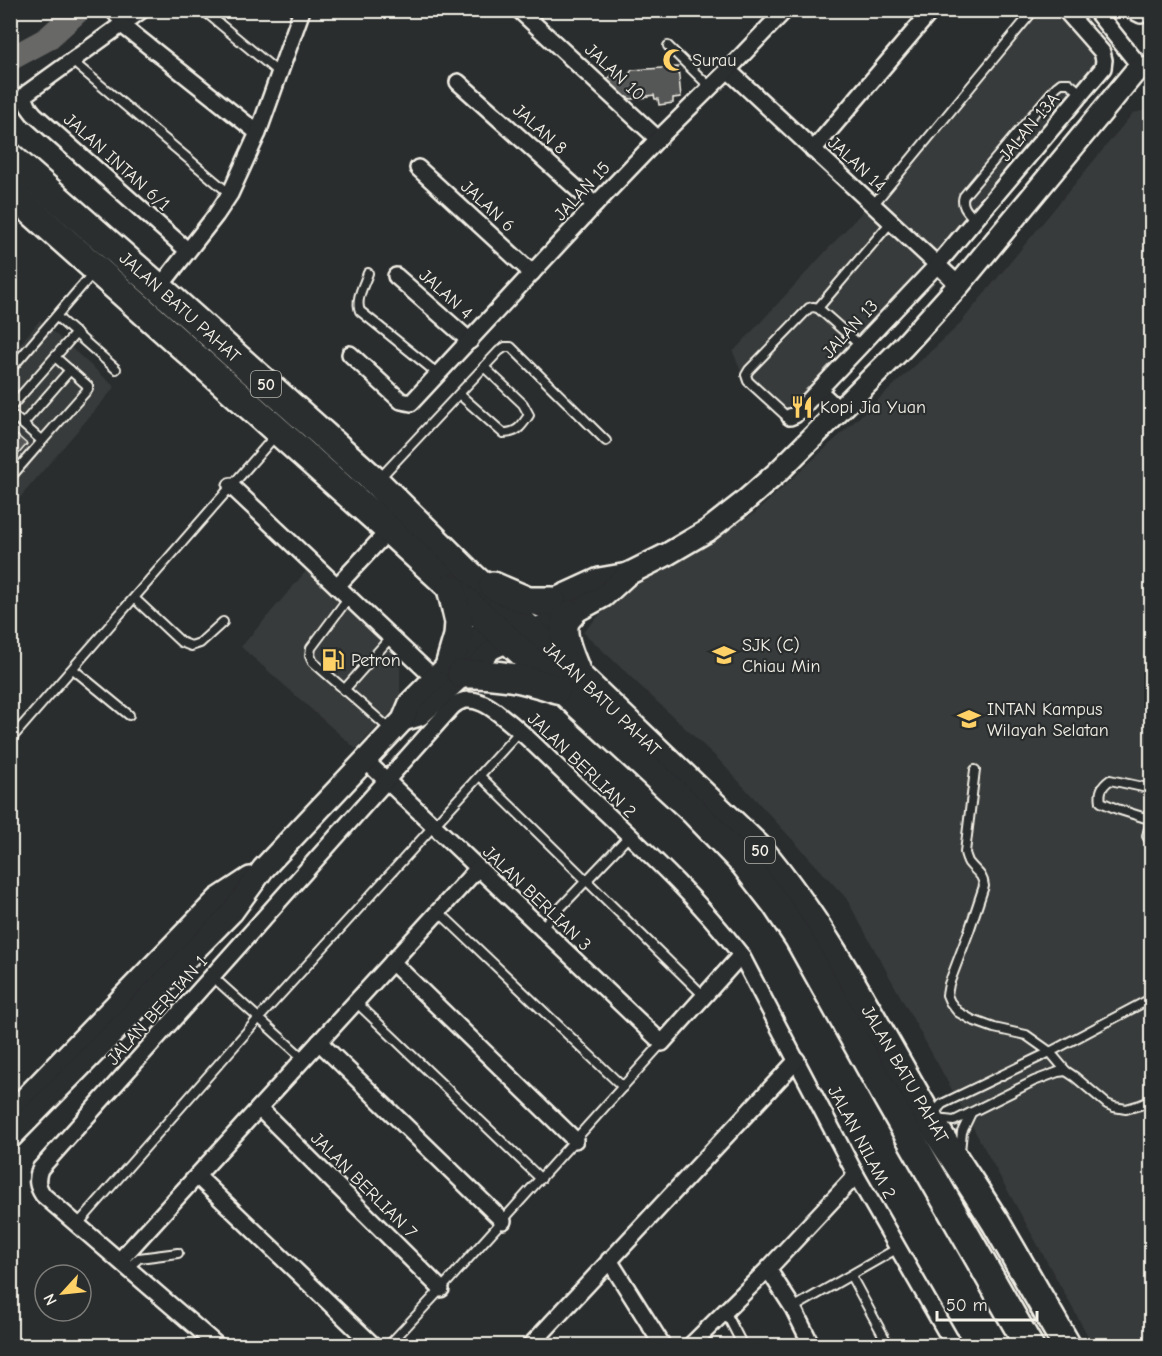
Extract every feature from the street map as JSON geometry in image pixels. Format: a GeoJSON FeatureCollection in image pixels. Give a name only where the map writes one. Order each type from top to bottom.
{"type":"FeatureCollection","features":[{"type":"Feature","properties":{"kind":"highway","name":"JALAN BATU PAHAT"},"geometry":{"type":"LineString","coordinates":[[10,157],[376,482],[461,582],[571,683],[759,849],[783,878],[843,968],[929,1118],[995,1222],[1067,1346]]}},
{"type":"Feature","properties":{"kind":"highway","name":"JALAN BATU PAHAT"},"geometry":{"type":"LineString","coordinates":[[10,192],[279,431],[382,538],[461,582]]}},
{"type":"Feature","properties":{"kind":"highway"},"geometry":{"type":"LineString","coordinates":[[461,582],[528,601],[561,607],[571,683],[484,673],[448,672],[458,636],[461,582]]}},
{"type":"Feature","properties":{"kind":"highway","name":"JALAN BATU PAHAT"},"geometry":{"type":"LineString","coordinates":[[571,683],[744,862],[776,904],[798,937],[1025,1342]]}},
{"type":"Feature","properties":{"kind":"highway"},"geometry":{"type":"LineString","coordinates":[[888,1099],[905,1109],[929,1118],[923,1130],[923,1147],[927,1167]]}},
{"type":"Feature","properties":{"kind":"street"},"geometry":{"type":"LineString","coordinates":[[72,61],[142,10]]}},
{"type":"Feature","properties":{"kind":"street","name":"JALAN 10"},"geometry":{"type":"LineString","coordinates":[[519,10],[658,139]]}},
{"type":"Feature","properties":{"kind":"street"},"geometry":{"type":"LineString","coordinates":[[813,150],[932,10]]}},
{"type":"Feature","properties":{"kind":"street","name":"JALAN 13A"},"geometry":{"type":"LineString","coordinates":[[937,265],[1103,68],[1102,52],[1065,10]]}},
{"type":"Feature","properties":{"kind":"street"},"geometry":{"type":"LineString","coordinates":[[10,1138],[232,912],[263,869],[397,725],[419,715],[448,672],[478,635],[512,629],[561,607],[604,596],[628,574],[707,531],[778,472],[904,346],[959,285],[1134,73],[1148,68],[1095,10]]}},
{"type":"Feature","properties":{"kind":"street"},"geometry":{"type":"LineString","coordinates":[[1131,10],[1141,15],[1149,10]]}},
{"type":"Feature","properties":{"kind":"street"},"geometry":{"type":"LineString","coordinates":[[159,288],[230,194],[258,132],[299,12]]}},
{"type":"Feature","properties":{"kind":"street","name":"JALAN 15"},"geometry":{"type":"LineString","coordinates":[[350,354],[401,401],[411,403],[595,205],[728,70],[781,12]]}},
{"type":"Feature","properties":{"kind":"street"},"geometry":{"type":"LineString","coordinates":[[122,25],[258,132]]}},
{"type":"Feature","properties":{"kind":"street","name":"JALAN INTAN 6/1"},"geometry":{"type":"LineString","coordinates":[[72,61],[27,93],[25,96],[27,106],[187,250]]}},
{"type":"Feature","properties":{"kind":"street","name":"JALAN 14"},"geometry":{"type":"LineString","coordinates":[[728,70],[959,285]]}},
{"type":"Feature","properties":{"kind":"street","name":"JALAN 8"},"geometry":{"type":"LineString","coordinates":[[458,82],[595,205]]}},
{"type":"Feature","properties":{"kind":"street","name":"JALAN 6"},"geometry":{"type":"LineString","coordinates":[[418,168],[532,273]]}},
{"type":"Feature","properties":{"kind":"street","name":"JALAN 13"},"geometry":{"type":"LineString","coordinates":[[790,417],[795,415],[819,391],[937,265]]}},
{"type":"Feature","properties":{"kind":"street","name":"JALAN 4"},"geometry":{"type":"LineString","coordinates":[[396,276],[470,341]]}},
{"type":"Feature","properties":{"kind":"street"},"geometry":{"type":"LineString","coordinates":[[819,391],[840,411]]}},
{"type":"Feature","properties":{"kind":"street"},"geometry":{"type":"LineString","coordinates":[[231,486],[391,637],[448,672]]}},
{"type":"Feature","properties":{"kind":"street"},"geometry":{"type":"LineString","coordinates":[[337,586],[382,538]]}},
{"type":"Feature","properties":{"kind":"street","name":"JALAN BERLIAN 2"},"geometry":{"type":"LineString","coordinates":[[386,780],[458,702],[466,699],[482,703],[520,731],[629,836],[721,929],[741,955]]}},
{"type":"Feature","properties":{"kind":"street","name":"JALAN BERLIAN 3"},"geometry":{"type":"LineString","coordinates":[[365,760],[662,1043]]}},
{"type":"Feature","properties":{"kind":"street","name":"JALAN BERLIAN 1"},"geometry":{"type":"LineString","coordinates":[[218,1346],[43,1195],[38,1188],[37,1179],[40,1169],[386,780]]}},
{"type":"Feature","properties":{"kind":"street"},"geometry":{"type":"LineString","coordinates":[[124,1264],[197,1176],[478,868]]}},
{"type":"Feature","properties":{"kind":"street"},"geometry":{"type":"LineString","coordinates":[[10,1113],[218,899],[263,869]]}},
{"type":"Feature","properties":{"kind":"street"},"geometry":{"type":"LineString","coordinates":[[662,1043],[741,955]]}},
{"type":"Feature","properties":{"kind":"street","name":"JALAN NILAM 2"},"geometry":{"type":"LineString","coordinates":[[741,955],[856,1175],[954,1346]]}},
{"type":"Feature","properties":{"kind":"street"},"geometry":{"type":"LineString","coordinates":[[392,962],[575,1140]]}},
{"type":"Feature","properties":{"kind":"street"},"geometry":{"type":"LineString","coordinates":[[319,1042],[502,1221]]}},
{"type":"Feature","properties":{"kind":"street"},"geometry":{"type":"LineString","coordinates":[[530,1346],[797,1060]]}},
{"type":"Feature","properties":{"kind":"street","name":"JALAN BERLIAN 7"},"geometry":{"type":"LineString","coordinates":[[259,1108],[441,1289]]}},
{"type":"Feature","properties":{"kind":"street"},"geometry":{"type":"LineString","coordinates":[[690,1346],[768,1269],[856,1175]]}},
{"type":"Feature","properties":{"kind":"street"},"geometry":{"type":"LineString","coordinates":[[197,1176],[374,1346]]}},
{"type":"Feature","properties":{"kind":"street"},"geometry":{"type":"LineString","coordinates":[[609,1260],[663,1346]]}},
{"type":"Feature","properties":{"kind":"street"},"geometry":{"type":"LineString","coordinates":[[768,1269],[812,1346]]}},
{"type":"Feature","properties":{"kind":"lane"},"geometry":{"type":"LineString","coordinates":[[107,10],[122,25]]}},
{"type":"Feature","properties":{"kind":"lane"},"geometry":{"type":"LineString","coordinates":[[203,10],[279,73]]}},
{"type":"Feature","properties":{"kind":"lane"},"geometry":{"type":"LineString","coordinates":[[873,205],[1034,10]]}},
{"type":"Feature","properties":{"kind":"lane"},"geometry":{"type":"LineString","coordinates":[[668,46],[711,87]]}},
{"type":"Feature","properties":{"kind":"lane"},"geometry":{"type":"LineString","coordinates":[[72,61],[230,194]]}},
{"type":"Feature","properties":{"kind":"lane"},"geometry":{"type":"LineString","coordinates":[[976,221],[963,205],[964,196],[1056,87],[1061,83],[1069,83],[1082,94]]}},
{"type":"Feature","properties":{"kind":"lane"},"geometry":{"type":"LineString","coordinates":[[818,308],[891,222]]}},
{"type":"Feature","properties":{"kind":"lane"},"geometry":{"type":"LineString","coordinates":[[10,370],[98,269]]}},
{"type":"Feature","properties":{"kind":"lane"},"geometry":{"type":"LineString","coordinates":[[368,273],[358,299],[360,311],[438,374]]}},
{"type":"Feature","properties":{"kind":"lane"},"geometry":{"type":"LineString","coordinates":[[790,417],[748,381],[746,375],[809,308],[818,308],[861,346]]}},
{"type":"Feature","properties":{"kind":"lane"},"geometry":{"type":"LineString","coordinates":[[57,317],[116,369]]}},
{"type":"Feature","properties":{"kind":"lane"},"geometry":{"type":"LineString","coordinates":[[10,408],[76,333]]}},
{"type":"Feature","properties":{"kind":"lane"},"geometry":{"type":"LineString","coordinates":[[376,482],[505,346],[511,347],[606,441]]}},
{"type":"Feature","properties":{"kind":"lane"},"geometry":{"type":"LineString","coordinates":[[10,478],[88,389],[88,386],[55,357]]}},
{"type":"Feature","properties":{"kind":"lane"},"geometry":{"type":"LineString","coordinates":[[459,394],[503,433],[512,433],[523,425],[529,415],[523,404],[484,367]]}},
{"type":"Feature","properties":{"kind":"lane"},"geometry":{"type":"LineString","coordinates":[[23,424],[70,370]]}},
{"type":"Feature","properties":{"kind":"lane"},"geometry":{"type":"LineString","coordinates":[[10,413],[42,441]]}},
{"type":"Feature","properties":{"kind":"lane"},"geometry":{"type":"LineString","coordinates":[[10,740],[279,431]]}},
{"type":"Feature","properties":{"kind":"lane"},"geometry":{"type":"LineString","coordinates":[[10,470],[30,449],[42,441]]}},
{"type":"Feature","properties":{"kind":"lane"},"geometry":{"type":"LineString","coordinates":[[349,597],[311,648],[310,655],[313,662],[344,690],[397,725]]}},
{"type":"Feature","properties":{"kind":"lane"},"geometry":{"type":"LineString","coordinates":[[135,599],[181,642],[191,646],[200,643],[223,622]]}},
{"type":"Feature","properties":{"kind":"lane"},"geometry":{"type":"LineString","coordinates":[[344,690],[391,637]]}},
{"type":"Feature","properties":{"kind":"lane"},"geometry":{"type":"LineString","coordinates":[[74,669],[129,715]]}},
{"type":"Feature","properties":{"kind":"lane"},"geometry":{"type":"LineString","coordinates":[[78,1224],[259,1018],[520,731]]}},
{"type":"Feature","properties":{"kind":"lane"},"geometry":{"type":"LineString","coordinates":[[975,770],[965,852],[969,862],[981,874],[984,886],[946,994],[950,1002],[958,1012],[972,1020],[994,1028],[1026,1035],[1050,1052],[1066,1071],[1107,1104],[1126,1109],[1152,1100]]}},
{"type":"Feature","properties":{"kind":"lane"},"geometry":{"type":"LineString","coordinates":[[480,776],[704,996]]}},
{"type":"Feature","properties":{"kind":"lane"},"geometry":{"type":"LineString","coordinates":[[1152,789],[1110,780],[1102,786],[1100,795],[1101,802],[1151,820],[1147,836],[1152,844]]}},
{"type":"Feature","properties":{"kind":"lane"},"geometry":{"type":"LineString","coordinates":[[541,928],[629,836]]}},
{"type":"Feature","properties":{"kind":"lane"},"geometry":{"type":"LineString","coordinates":[[438,911],[623,1087]]}},
{"type":"Feature","properties":{"kind":"lane"},"geometry":{"type":"LineString","coordinates":[[213,977],[304,1059]]}},
{"type":"Feature","properties":{"kind":"lane"},"geometry":{"type":"LineString","coordinates":[[929,1118],[942,1104],[1050,1052],[1152,998]]}},
{"type":"Feature","properties":{"kind":"lane"},"geometry":{"type":"LineString","coordinates":[[356,1002],[541,1179]]}},
{"type":"Feature","properties":{"kind":"lane"},"geometry":{"type":"LineString","coordinates":[[388,1346],[662,1043]]}},
{"type":"Feature","properties":{"kind":"lane"},"geometry":{"type":"LineString","coordinates":[[929,1118],[954,1121],[1034,1081],[1066,1071]]}},
{"type":"Feature","properties":{"kind":"lane"},"geometry":{"type":"LineString","coordinates":[[960,1167],[960,1141],[971,1113]]}},
{"type":"Feature","properties":{"kind":"lane"},"geometry":{"type":"LineString","coordinates":[[792,1308],[898,1248]]}},
{"type":"Feature","properties":{"kind":"lane"},"geometry":{"type":"LineString","coordinates":[[124,1264],[139,1258],[178,1253]]}},
{"type":"Feature","properties":{"kind":"lane"},"geometry":{"type":"LineString","coordinates":[[851,1276],[889,1346]]}},
{"type":"Feature","properties":{"kind":"lane"},"geometry":{"type":"LineString","coordinates":[[725,1311],[743,1346]]}},
{"type":"Feature","properties":{"kind":"shaded area"},"geometry":{"type":"Polygon","coordinates":[[[1030,11],[1072,11],[1107,71],[787,421],[745,381],[733,352],[875,198],[1030,11]]]}},
{"type":"Feature","properties":{"kind":"shaded area","name":"INTAN Kampus Wilayah Selatan"},"geometry":{"type":"Polygon","coordinates":[[[1151,109],[1151,1345],[1093,1345],[846,898],[719,760],[583,632],[626,588],[755,513],[957,327],[1133,113],[1151,109]]]}},
{"type":"Feature","properties":{"kind":"shaded area"},"geometry":{"type":"Polygon","coordinates":[[[40,320],[115,387],[11,508],[11,355],[40,320]]]}},
{"type":"Feature","properties":{"kind":"shaded area"},"geometry":{"type":"Polygon","coordinates":[[[307,570],[400,652],[400,703],[356,749],[241,647],[307,570]]]}},
{"type":"Feature","properties":{"kind":"building"},"geometry":{"type":"Polygon","coordinates":[[[678,67],[681,97],[673,98],[673,103],[659,105],[654,95],[631,99],[623,96],[606,81],[618,69],[627,77],[632,70],[678,67]]]}},
{"type":"Feature","properties":{"kind":"building"},"geometry":{"type":"Polygon","coordinates":[[[10,429],[27,444],[10,464],[10,429]]]}},
{"type":"Feature","properties":{"kind":"waterway"},"geometry":{"type":"LineString","coordinates":[[10,59],[47,39],[79,10]]}},
{"type":"Feature","properties":{"kind":"place","name":"Surau"},"geometry":{"type":"Point","coordinates":[674,60]}},
{"type":"Feature","properties":{"kind":"place","name":"Kopi Jia Yuan"},"geometry":{"type":"Point","coordinates":[802,407]}},
{"type":"Feature","properties":{"kind":"place","name":"SJK (C) Chiau Min"},"geometry":{"type":"Point","coordinates":[724,655]}},
{"type":"Feature","properties":{"kind":"place","name":"Petron"},"geometry":{"type":"Point","coordinates":[333,660]}},
{"type":"Feature","properties":{"kind":"place","name":"INTAN Kampus Wilayah Selatan"},"geometry":{"type":"Point","coordinates":[969,719]}}]}
